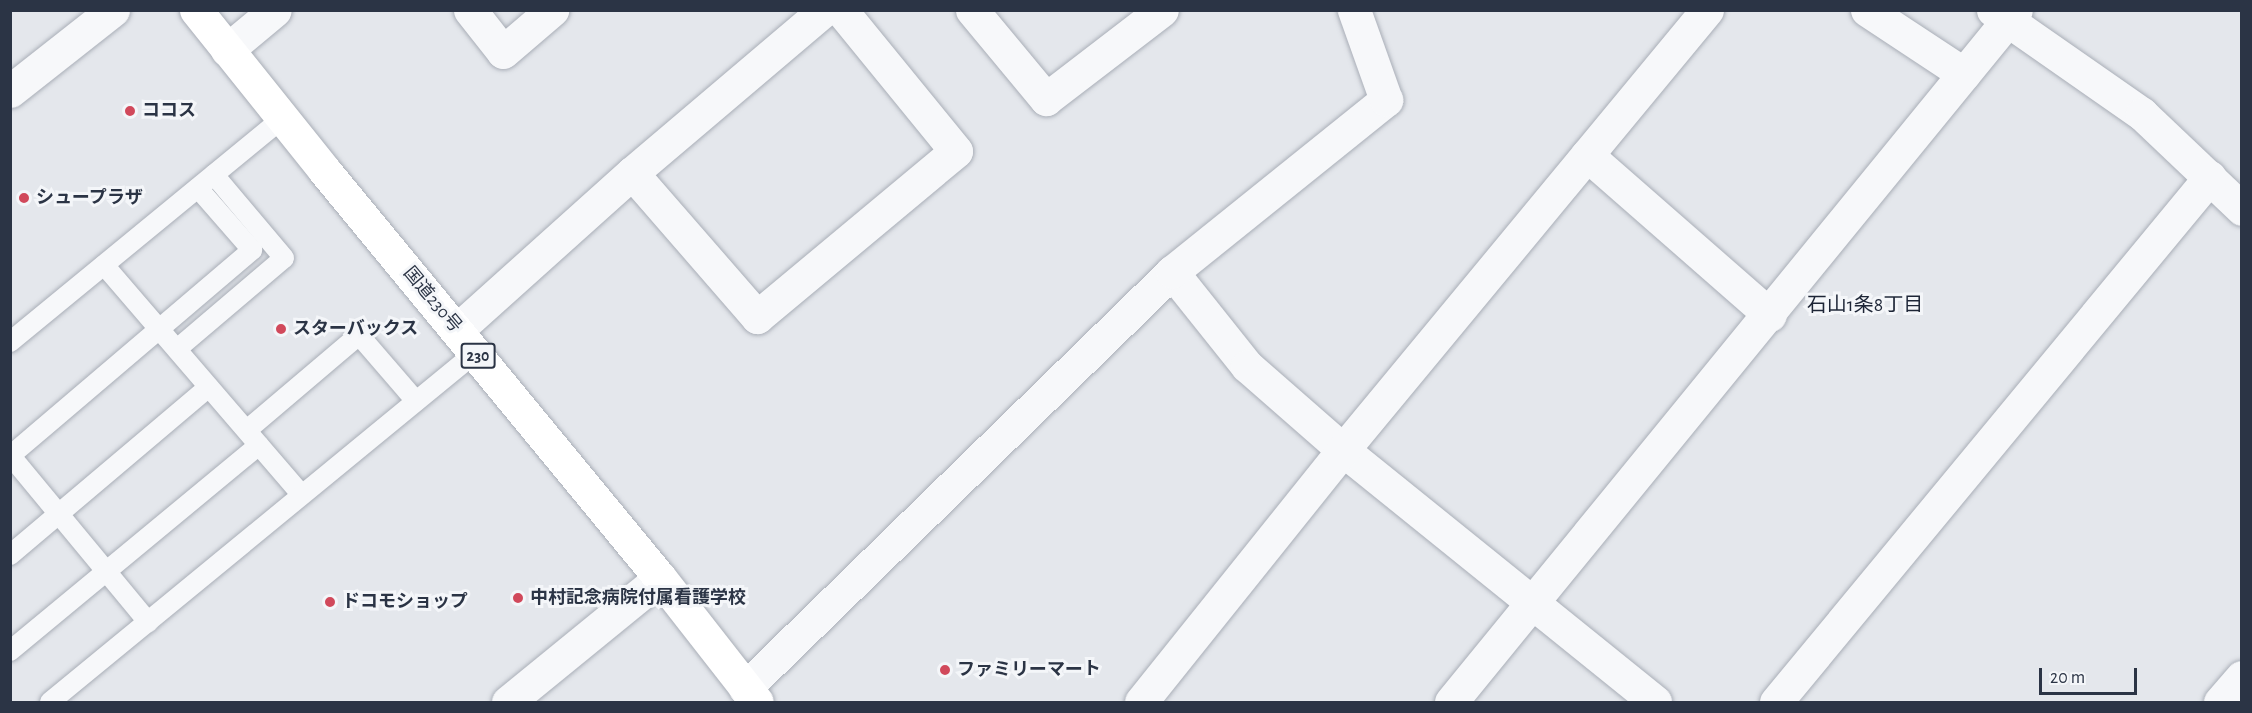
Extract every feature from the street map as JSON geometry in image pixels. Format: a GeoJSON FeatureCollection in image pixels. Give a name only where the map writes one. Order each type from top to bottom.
{"type":"FeatureCollection","features":[{"type":"Feature","properties":{"kind":"highway","name":"国道230号"},"geometry":{"type":"LineString","coordinates":[[196,10],[660,578],[751,695]]}},
{"type":"Feature","properties":{"kind":"street"},"geometry":{"type":"LineString","coordinates":[[10,90],[113,10]]}},
{"type":"Feature","properties":{"kind":"street"},"geometry":{"type":"LineString","coordinates":[[227,50],[275,10]]}},
{"type":"Feature","properties":{"kind":"street"},"geometry":{"type":"LineString","coordinates":[[470,10],[503,52],[552,10]]}},
{"type":"Feature","properties":{"kind":"street"},"geometry":{"type":"LineString","coordinates":[[466,341],[632,172],[824,10]]}},
{"type":"Feature","properties":{"kind":"street"},"geometry":{"type":"LineString","coordinates":[[632,172],[757,317],[956,151],[840,10]]}},
{"type":"Feature","properties":{"kind":"street"},"geometry":{"type":"LineString","coordinates":[[972,10],[1046,99],[1162,10]]}},
{"type":"Feature","properties":{"kind":"street"},"geometry":{"type":"LineString","coordinates":[[751,695],[1172,272],[1386,100],[1354,10]]}},
{"type":"Feature","properties":{"kind":"street"},"geometry":{"type":"LineString","coordinates":[[1141,702],[1343,450],[1707,10]]}},
{"type":"Feature","properties":{"kind":"street"},"geometry":{"type":"LineString","coordinates":[[1867,10],[1964,74]]}},
{"type":"Feature","properties":{"kind":"street"},"geometry":{"type":"LineString","coordinates":[[1451,702],[1770,315],[1964,74],[2006,14],[2142,114],[2241,208]]}},
{"type":"Feature","properties":{"kind":"street"},"geometry":{"type":"LineString","coordinates":[[1587,155],[1770,315]]}},
{"type":"Feature","properties":{"kind":"street"},"geometry":{"type":"LineString","coordinates":[[1776,702],[2210,177]]}},
{"type":"Feature","properties":{"kind":"street"},"geometry":{"type":"LineString","coordinates":[[1172,272],[1247,366],[1343,450],[1655,702]]}},
{"type":"Feature","properties":{"kind":"street"},"geometry":{"type":"LineString","coordinates":[[508,702],[660,578]]}},
{"type":"Feature","properties":{"kind":"street"},"geometry":{"type":"LineString","coordinates":[[2220,702],[2241,677]]}},
{"type":"Feature","properties":{"kind":"lane"},"geometry":{"type":"LineString","coordinates":[[10,342],[283,118]]}},
{"type":"Feature","properties":{"kind":"lane"},"geometry":{"type":"LineString","coordinates":[[177,349],[284,258],[214,175]]}},
{"type":"Feature","properties":{"kind":"lane"},"geometry":{"type":"LineString","coordinates":[[148,622],[11,455],[252,250],[198,188]]}},
{"type":"Feature","properties":{"kind":"lane"},"geometry":{"type":"LineString","coordinates":[[104,265],[302,495]]}},
{"type":"Feature","properties":{"kind":"lane"},"geometry":{"type":"LineString","coordinates":[[10,651],[106,571],[253,438],[359,335],[416,401]]}},
{"type":"Feature","properties":{"kind":"lane"},"geometry":{"type":"LineString","coordinates":[[50,702],[416,401],[466,341]]}},
{"type":"Feature","properties":{"kind":"lane"},"geometry":{"type":"LineString","coordinates":[[10,555],[209,387]]}},
{"type":"Feature","properties":{"kind":"place","name":"ココス"},"geometry":{"type":"Point","coordinates":[130,111]}},
{"type":"Feature","properties":{"kind":"place","name":"シュープラザ"},"geometry":{"type":"Point","coordinates":[24,198]}},
{"type":"Feature","properties":{"kind":"place","name":"スターバックス"},"geometry":{"type":"Point","coordinates":[281,329]}},
{"type":"Feature","properties":{"kind":"place","name":"中村記念病院付属看護学校"},"geometry":{"type":"Point","coordinates":[518,598]}},
{"type":"Feature","properties":{"kind":"place","name":"ドコモショップ"},"geometry":{"type":"Point","coordinates":[330,602]}},
{"type":"Feature","properties":{"kind":"place","name":"ファミリーマート"},"geometry":{"type":"Point","coordinates":[945,670]}},
{"type":"Feature","properties":{"kind":"district","name":"石山1条8丁目"},"geometry":{"type":"Point","coordinates":[1865,305]}}]}
